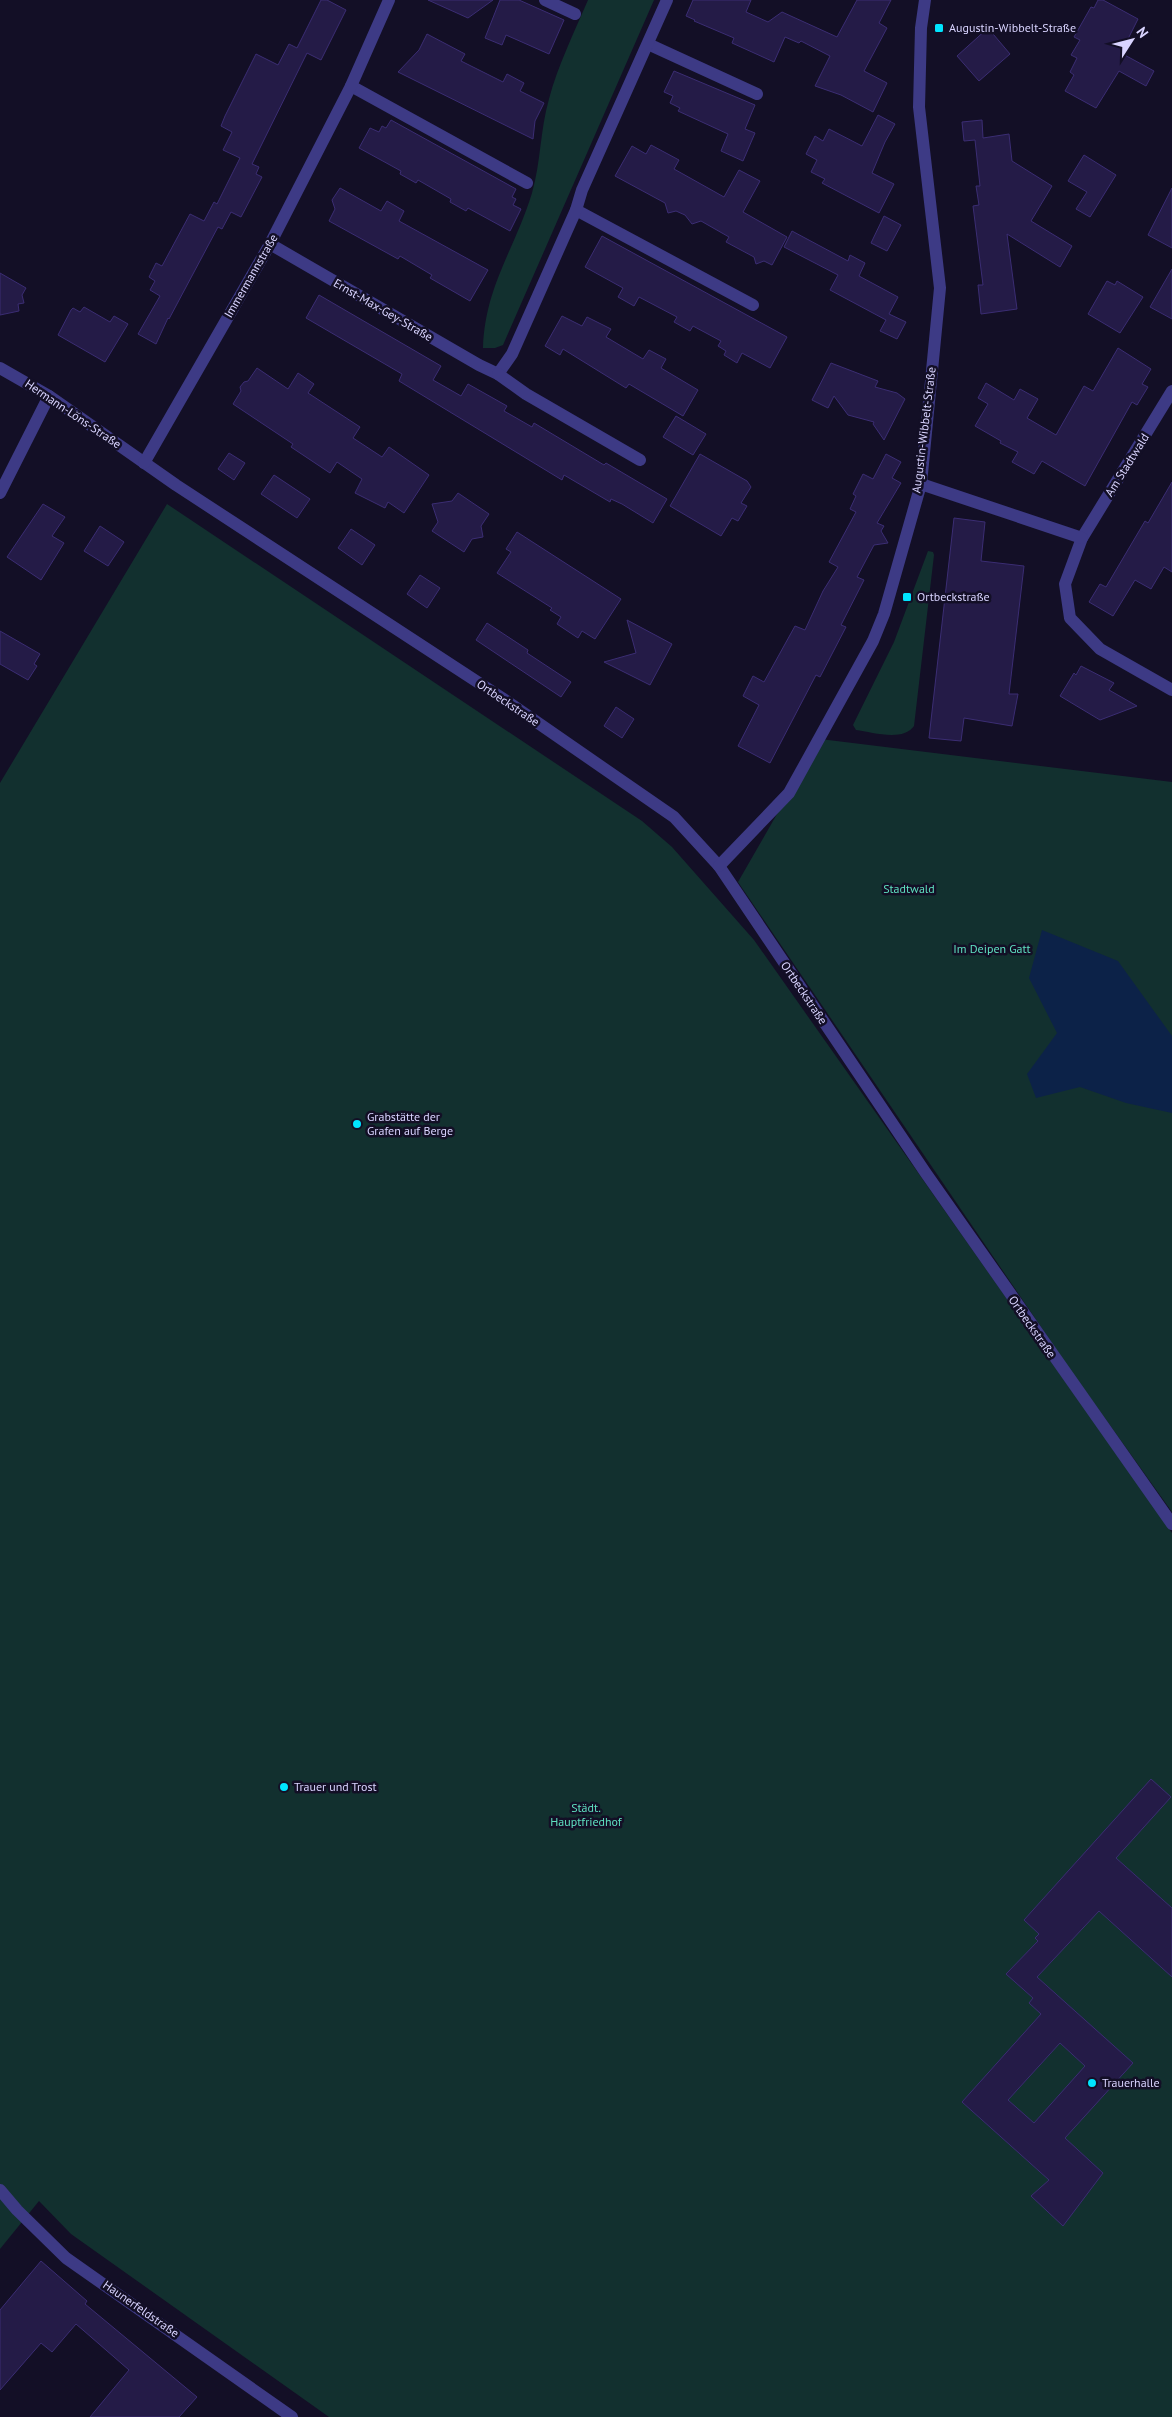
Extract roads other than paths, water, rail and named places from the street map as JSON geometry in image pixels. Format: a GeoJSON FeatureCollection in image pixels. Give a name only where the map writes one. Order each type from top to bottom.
{"type":"FeatureCollection","features":[{"type":"Feature","properties":{"kind":"street","name":"Immermannstraße"},"geometry":{"type":"LineString","coordinates":[[144,462],[270,244],[351,86],[389,0]]}},
{"type":"Feature","properties":{"kind":"street"},"geometry":{"type":"LineString","coordinates":[[545,0],[575,14]]}},
{"type":"Feature","properties":{"kind":"street"},"geometry":{"type":"LineString","coordinates":[[498,374],[512,354],[576,210],[582,190],[667,0]]}},
{"type":"Feature","properties":{"kind":"street","name":"Augustin-Wibbelt-Straße"},"geometry":{"type":"LineString","coordinates":[[719,866],[789,793],[873,641],[884,614],[921,484],[940,288],[919,107],[920,28],[925,0]]}},
{"type":"Feature","properties":{"kind":"street"},"geometry":{"type":"LineString","coordinates":[[648,44],[757,94]]}},
{"type":"Feature","properties":{"kind":"street"},"geometry":{"type":"LineString","coordinates":[[351,86],[527,183]]}},
{"type":"Feature","properties":{"kind":"street"},"geometry":{"type":"LineString","coordinates":[[576,210],[753,305]]}},
{"type":"Feature","properties":{"kind":"street","name":"Ernst-Max-Gey-Straße"},"geometry":{"type":"LineString","coordinates":[[270,244],[498,374],[526,394],[640,460]]}},
{"type":"Feature","properties":{"kind":"street","name":"Hermann-Löns-Straße"},"geometry":{"type":"LineString","coordinates":[[0,368],[49,396],[144,462]]}},
{"type":"Feature","properties":{"kind":"street","name":"Am Stadtwald"},"geometry":{"type":"LineString","coordinates":[[1172,391],[1082,538],[1066,584],[1070,618],[1100,649],[1172,690]]}},
{"type":"Feature","properties":{"kind":"street"},"geometry":{"type":"LineString","coordinates":[[0,493],[49,396]]}},
{"type":"Feature","properties":{"kind":"street","name":"Ortbeckstraße"},"geometry":{"type":"LineString","coordinates":[[144,462],[592,759],[674,817],[719,866],[925,1172],[1172,1524]]}},
{"type":"Feature","properties":{"kind":"street"},"geometry":{"type":"LineString","coordinates":[[921,484],[1082,538]]}},
{"type":"Feature","properties":{"kind":"street","name":"Haunerfeldstraße"},"geometry":{"type":"LineString","coordinates":[[0,2190],[17,2210],[66,2258],[292,2417]]}},
{"type":"Feature","properties":{"kind":"water"},"geometry":{"type":"Polygon","coordinates":[[[1042,930],[1118,961],[1172,1036],[1172,1113],[1126,1103],[1080,1087],[1036,1098],[1027,1074],[1057,1033],[1029,978],[1042,930]]]}},
{"type":"Feature","properties":{"kind":"place","name":"Augustin-Wibbelt-Straße"},"geometry":{"type":"Point","coordinates":[939,28]}},
{"type":"Feature","properties":{"kind":"place","name":"Ortbeckstraße"},"geometry":{"type":"Point","coordinates":[907,597]}},
{"type":"Feature","properties":{"kind":"place","name":"Grabstätte der Grafen auf Berge"},"geometry":{"type":"Point","coordinates":[357,1124]}},
{"type":"Feature","properties":{"kind":"place","name":"Trauer und Trost"},"geometry":{"type":"Point","coordinates":[284,1787]}},
{"type":"Feature","properties":{"kind":"place","name":"Trauerhalle"},"geometry":{"type":"Point","coordinates":[1092,2083]}},
{"type":"Feature","properties":{"kind":"park label","name":"Stadtwald"},"geometry":{"type":"Point","coordinates":[909,889]}},
{"type":"Feature","properties":{"kind":"park label","name":"Im Deipen Gatt"},"geometry":{"type":"Point","coordinates":[992,949]}},
{"type":"Feature","properties":{"kind":"park label","name":"Städt. Hauptfriedhof"},"geometry":{"type":"Point","coordinates":[586,1815]}}]}
